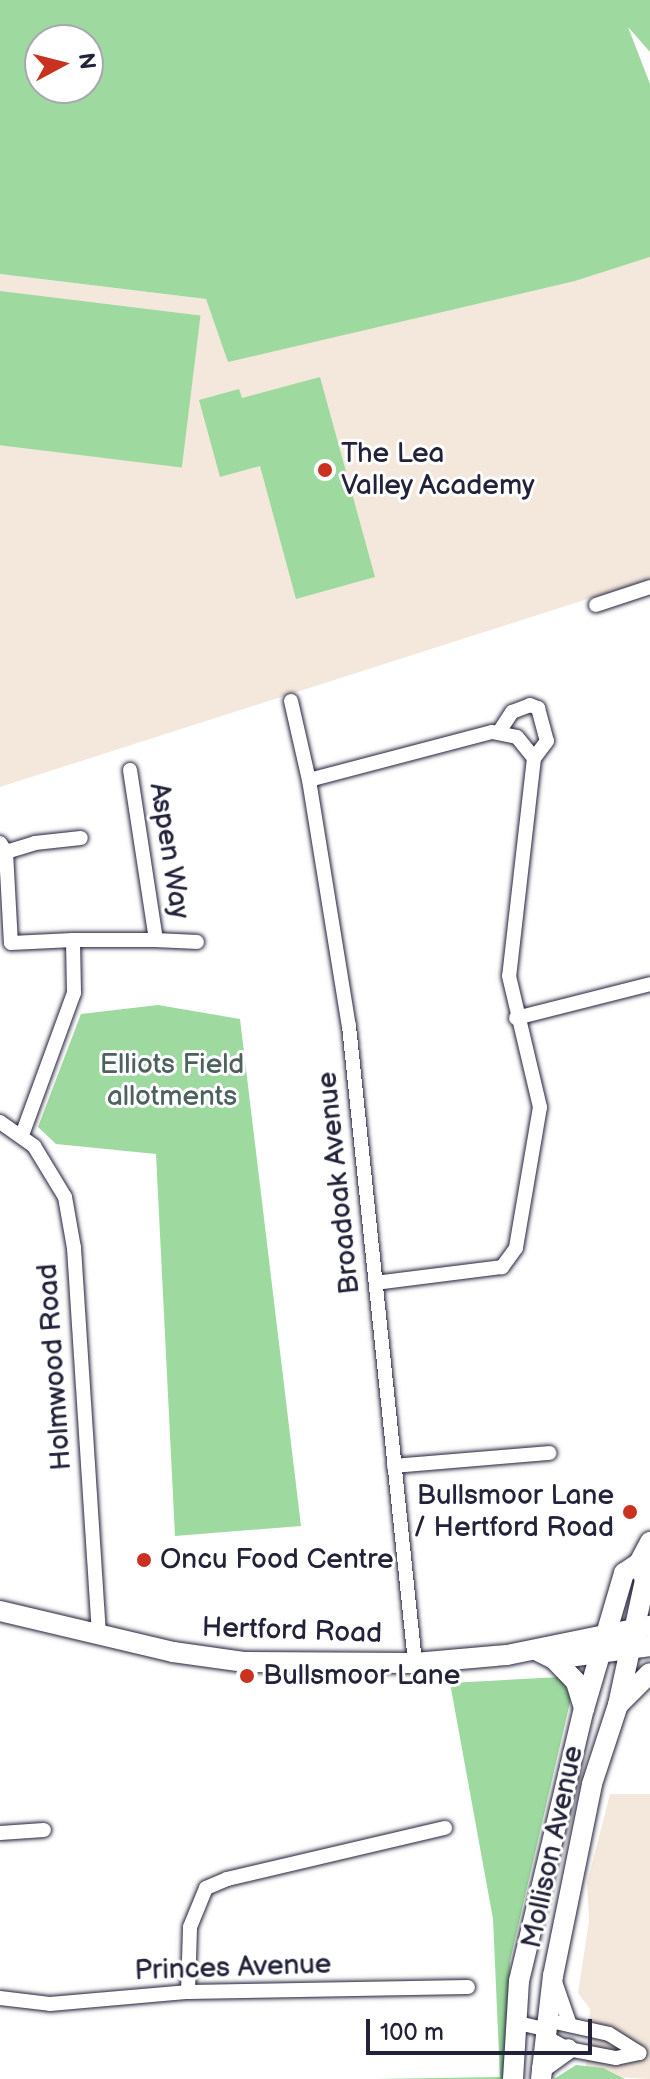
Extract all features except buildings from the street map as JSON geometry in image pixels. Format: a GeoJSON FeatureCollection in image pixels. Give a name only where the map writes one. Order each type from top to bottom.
{"type":"FeatureCollection","features":[{"type":"Feature","properties":{"kind":"main road"},"geometry":{"type":"LineString","coordinates":[[604,1642],[624,1573],[639,1563],[650,1542]]}},
{"type":"Feature","properties":{"kind":"main road"},"geometry":{"type":"LineString","coordinates":[[637,1634],[645,1580],[639,1563]]}},
{"type":"Feature","properties":{"kind":"main road","name":"Hertford Road"},"geometry":{"type":"LineString","coordinates":[[0,1611],[230,1662],[415,1663],[546,1655],[544,1644],[604,1642],[637,1634],[650,1646]]}},
{"type":"Feature","properties":{"kind":"main road","name":"Mollison Avenue"},"geometry":{"type":"LineString","coordinates":[[542,2074],[553,1976],[592,1784],[637,1634]]}},
{"type":"Feature","properties":{"kind":"main road","name":"Mollison Avenue"},"geometry":{"type":"LineString","coordinates":[[513,2079],[514,2022],[584,1709],[604,1642]]}},
{"type":"Feature","properties":{"kind":"main road"},"geometry":{"type":"LineString","coordinates":[[546,1655],[576,1682],[584,1709]]}},
{"type":"Feature","properties":{"kind":"main road"},"geometry":{"type":"LineString","coordinates":[[618,1705],[650,1673]]}},
{"type":"Feature","properties":{"kind":"main road"},"geometry":{"type":"LineString","coordinates":[[542,2074],[568,2049]]}},
{"type":"Feature","properties":{"kind":"street"},"geometry":{"type":"LineString","coordinates":[[596,605],[650,587]]}},
{"type":"Feature","properties":{"kind":"street","name":"Broadoak Avenue"},"geometry":{"type":"LineString","coordinates":[[291,701],[309,780],[349,1026],[415,1663]]}},
{"type":"Feature","properties":{"kind":"street"},"geometry":{"type":"LineString","coordinates":[[376,1283],[502,1267],[511,1258],[540,1107],[516,1018],[509,976],[534,758],[547,741],[538,708],[530,705],[512,712],[499,732]]}},
{"type":"Feature","properties":{"kind":"street"},"geometry":{"type":"LineString","coordinates":[[309,780],[499,732],[517,737],[534,758]]}},
{"type":"Feature","properties":{"kind":"street","name":"Aspen Way"},"geometry":{"type":"LineString","coordinates":[[130,770],[156,940]]}},
{"type":"Feature","properties":{"kind":"street"},"geometry":{"type":"LineString","coordinates":[[6,944],[3,848],[81,838]]}},
{"type":"Feature","properties":{"kind":"street"},"geometry":{"type":"LineString","coordinates":[[22,1135],[74,993],[73,940]]}},
{"type":"Feature","properties":{"kind":"street","name":"Aspen Way"},"geometry":{"type":"LineString","coordinates":[[6,944],[73,940],[197,942]]}},
{"type":"Feature","properties":{"kind":"street"},"geometry":{"type":"LineString","coordinates":[[516,1018],[650,984]]}},
{"type":"Feature","properties":{"kind":"street","name":"Holmwood Road"},"geometry":{"type":"LineString","coordinates":[[0,1122],[22,1135],[52,1169],[65,1197],[74,1248],[99,1635]]}},
{"type":"Feature","properties":{"kind":"street"},"geometry":{"type":"LineString","coordinates":[[394,1466],[549,1453]]}},
{"type":"Feature","properties":{"kind":"street"},"geometry":{"type":"LineString","coordinates":[[188,1992],[190,1927],[206,1888],[227,1879],[445,1828]]}},
{"type":"Feature","properties":{"kind":"street"},"geometry":{"type":"LineString","coordinates":[[0,1833],[44,1830]]}},
{"type":"Feature","properties":{"kind":"street"},"geometry":{"type":"LineString","coordinates":[[553,1976],[570,2025]]}},
{"type":"Feature","properties":{"kind":"street","name":"Princes Avenue"},"geometry":{"type":"LineString","coordinates":[[0,1998],[50,2004],[188,1992],[468,1987]]}},
{"type":"Feature","properties":{"kind":"street"},"geometry":{"type":"LineString","coordinates":[[514,2022],[545,2029],[555,2022],[609,2034],[639,2053],[616,2058],[568,2049],[551,2040],[545,2029]]}},
{"type":"Feature","properties":{"kind":"shaded area","name":"The Lea Valley Academy"},"geometry":{"type":"Polygon","coordinates":[[[650,257],[650,579],[0,787],[0,274],[206,299],[229,361],[575,281],[650,257]]]}},
{"type":"Feature","properties":{"kind":"shaded area"},"geometry":{"type":"Polygon","coordinates":[[[610,1794],[650,1794],[650,2079],[617,2077],[586,2066],[590,2009],[578,1993],[589,1921],[587,1883],[610,1794]]]}},
{"type":"Feature","properties":{"kind":"green space"},"geometry":{"type":"Polygon","coordinates":[[[0,0],[650,0],[650,52],[628,27],[650,84],[650,257],[575,281],[228,362],[206,299],[0,274],[0,0]]]}},
{"type":"Feature","properties":{"kind":"green space"},"geometry":{"type":"Polygon","coordinates":[[[0,291],[200,316],[182,467],[0,445],[0,291]]]}},
{"type":"Feature","properties":{"kind":"green space"},"geometry":{"type":"Polygon","coordinates":[[[320,377],[375,577],[296,599],[260,466],[220,477],[199,400],[239,389],[242,398],[320,377]]]}},
{"type":"Feature","properties":{"kind":"green space","name":"Elliots Field allotments"},"geometry":{"type":"Polygon","coordinates":[[[158,1005],[240,1019],[301,1526],[175,1536],[156,1154],[56,1144],[38,1127],[81,1014],[158,1005]]]}},
{"type":"Feature","properties":{"kind":"green space"},"geometry":{"type":"Polygon","coordinates":[[[560,1677],[571,1698],[510,1961],[506,2079],[375,2079],[500,2077],[493,1919],[450,1683],[560,1677]]]}},
{"type":"Feature","properties":{"kind":"green space"},"geometry":{"type":"Polygon","coordinates":[[[576,2065],[603,2068],[625,2079],[554,2079],[576,2065]]]}},
{"type":"Feature","properties":{"kind":"place","name":"The Lea Valley Academy"},"geometry":{"type":"Point","coordinates":[325,470]}},
{"type":"Feature","properties":{"kind":"place","name":"Bullsmoor Lane / Hertford Road"},"geometry":{"type":"Point","coordinates":[630,1512]}},
{"type":"Feature","properties":{"kind":"place","name":"Oncu Food Centre"},"geometry":{"type":"Point","coordinates":[144,1560]}},
{"type":"Feature","properties":{"kind":"place","name":"Bullsmoor Lane"},"geometry":{"type":"Point","coordinates":[247,1676]}}]}
